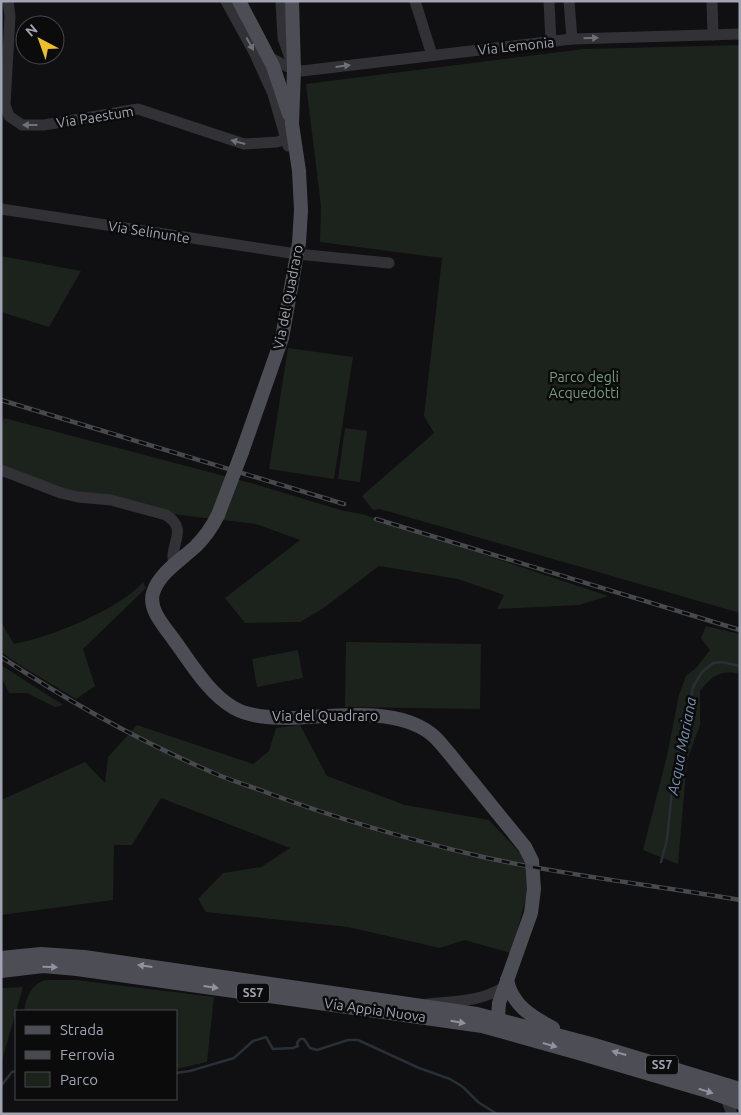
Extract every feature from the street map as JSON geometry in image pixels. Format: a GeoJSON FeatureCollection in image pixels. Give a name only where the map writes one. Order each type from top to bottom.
{"type":"FeatureCollection","features":[{"type":"Feature","properties":{"kind":"main road","name":"Via del Quadraro"},"geometry":{"type":"LineString","coordinates":[[239,1],[264,59],[282,89],[299,171],[301,210],[297,254],[281,342],[218,515],[202,540],[174,564],[158,582],[153,593],[154,608],[159,619],[198,673],[225,702],[242,712],[264,717],[293,718],[379,715],[399,718],[430,733],[440,742],[525,847],[531,858],[534,871],[531,913],[505,984],[498,1007],[498,1018]]}},
{"type":"Feature","properties":{"kind":"main road","name":"Via del Quadraro"},"geometry":{"type":"LineString","coordinates":[[290,134],[294,70],[292,1]]}},
{"type":"Feature","properties":{"kind":"main road","name":"Via Appia Nuova"},"geometry":{"type":"LineString","coordinates":[[1,958],[41,954],[84,958],[419,1005],[498,1018],[590,1044],[736,1092]]}},
{"type":"Feature","properties":{"kind":"main road","name":"Via Appia Nuova"},"geometry":{"type":"LineString","coordinates":[[1,970],[43,966],[105,972],[444,1020],[504,1031],[736,1092]]}},
{"type":"Feature","properties":{"kind":"main road"},"geometry":{"type":"LineString","coordinates":[[505,984],[514,1001],[531,1015],[564,1034],[590,1044]]}},
{"type":"Feature","properties":{"kind":"main road"},"geometry":{"type":"LineString","coordinates":[[498,1018],[504,1031]]}},
{"type":"Feature","properties":{"kind":"street","name":"Via Paestum"},"geometry":{"type":"LineString","coordinates":[[8,1],[10,16],[5,105],[10,116],[22,125],[44,125],[138,109],[241,144],[250,145],[290,134]]}},
{"type":"Feature","properties":{"kind":"street","name":"Via del Quadraro"},"geometry":{"type":"LineString","coordinates":[[226,1],[264,59]]}},
{"type":"Feature","properties":{"kind":"street"},"geometry":{"type":"LineString","coordinates":[[281,1],[283,38],[294,70]]}},
{"type":"Feature","properties":{"kind":"street"},"geometry":{"type":"LineString","coordinates":[[415,1],[432,55]]}},
{"type":"Feature","properties":{"kind":"street"},"geometry":{"type":"LineString","coordinates":[[549,1],[551,42]]}},
{"type":"Feature","properties":{"kind":"street"},"geometry":{"type":"LineString","coordinates":[[569,1],[572,39]]}},
{"type":"Feature","properties":{"kind":"street"},"geometry":{"type":"LineString","coordinates":[[712,1],[713,35]]}},
{"type":"Feature","properties":{"kind":"street","name":"Via Lemonia"},"geometry":{"type":"LineString","coordinates":[[294,70],[302,72],[572,39],[740,34]]}},
{"type":"Feature","properties":{"kind":"street"},"geometry":{"type":"LineString","coordinates":[[264,59],[294,70]]}},
{"type":"Feature","properties":{"kind":"street","name":"Via Selinunte"},"geometry":{"type":"LineString","coordinates":[[1,209],[297,254],[389,264]]}},
{"type":"Feature","properties":{"kind":"street"},"geometry":{"type":"LineString","coordinates":[[1,470],[61,493],[78,497],[111,500],[166,515],[173,520],[177,530],[178,538],[172,554],[174,564]]}},
{"type":"Feature","properties":{"kind":"street"},"geometry":{"type":"LineString","coordinates":[[419,1005],[482,998],[493,994],[505,984]]}},
{"type":"Feature","properties":{"kind":"street"},"geometry":{"type":"LineString","coordinates":[[732,1114],[736,1092]]}},
{"type":"Feature","properties":{"kind":"green space","name":"Parco degli Acquedotti"},"geometry":{"type":"Polygon","coordinates":[[[740,45],[740,613],[380,509],[373,510],[362,496],[434,433],[424,416],[442,258],[320,242],[321,206],[306,84],[584,49],[740,45]]]}},
{"type":"Feature","properties":{"kind":"green space"},"geometry":{"type":"Polygon","coordinates":[[[1,256],[81,271],[49,327],[1,312],[1,256]]]}},
{"type":"Feature","properties":{"kind":"green space"},"geometry":{"type":"Polygon","coordinates":[[[288,348],[353,357],[334,479],[269,469],[288,348]]]}},
{"type":"Feature","properties":{"kind":"green space"},"geometry":{"type":"Polygon","coordinates":[[[4,418],[251,483],[344,511],[362,514],[608,596],[579,605],[497,609],[504,595],[458,579],[379,566],[325,607],[300,622],[245,623],[225,598],[300,540],[256,524],[163,513],[78,497],[1,469],[1,426],[4,418]]]}},
{"type":"Feature","properties":{"kind":"green space"},"geometry":{"type":"Polygon","coordinates":[[[345,428],[367,431],[360,482],[338,479],[345,428]]]}},
{"type":"Feature","properties":{"kind":"green space"},"geometry":{"type":"Polygon","coordinates":[[[143,582],[146,588],[83,649],[95,686],[76,699],[1,652],[1,622],[14,644],[29,641],[64,629],[101,612],[132,592],[143,582]]]}},
{"type":"Feature","properties":{"kind":"green space"},"geometry":{"type":"Polygon","coordinates":[[[706,626],[740,634],[740,674],[721,673],[712,678],[700,691],[700,725],[687,761],[678,864],[643,850],[667,756],[679,695],[686,676],[696,668],[710,650],[701,638],[706,626]]]}},
{"type":"Feature","properties":{"kind":"green space"},"geometry":{"type":"Polygon","coordinates":[[[346,642],[481,644],[480,709],[345,707],[346,642]]]}},
{"type":"Feature","properties":{"kind":"green space"},"geometry":{"type":"Polygon","coordinates":[[[298,650],[303,678],[257,687],[252,659],[298,650]]]}},
{"type":"Feature","properties":{"kind":"green space"},"geometry":{"type":"Polygon","coordinates":[[[1,665],[63,705],[55,707],[27,693],[9,693],[1,677],[1,665]]]}},
{"type":"Feature","properties":{"kind":"green space"},"geometry":{"type":"Polygon","coordinates":[[[137,725],[253,764],[269,751],[276,728],[300,725],[327,776],[405,805],[489,820],[524,857],[528,891],[511,953],[464,940],[440,948],[348,927],[206,912],[198,899],[223,873],[261,867],[290,848],[161,798],[132,845],[114,845],[113,900],[1,915],[1,800],[85,762],[105,783],[108,757],[137,725]]]}},
{"type":"Feature","properties":{"kind":"green space"},"geometry":{"type":"Polygon","coordinates":[[[45,980],[76,980],[214,997],[207,1062],[178,1069],[178,1010],[24,1010],[30,992],[40,982],[45,980]]]}},
{"type":"Feature","properties":{"kind":"green space"},"geometry":{"type":"Polygon","coordinates":[[[23,987],[1,1064],[1,988],[23,987]]]}},
{"type":"Feature","properties":{"kind":"waterway","name":"Acqua Mariana"},"geometry":{"type":"LineString","coordinates":[[661,862],[667,840],[673,780],[693,687],[702,672],[713,663],[722,662],[740,666]]}},
{"type":"Feature","properties":{"kind":"waterway"},"geometry":{"type":"LineString","coordinates":[[178,1073],[234,1058],[253,1041],[266,1037],[273,1049],[293,1048],[298,1046],[297,1043],[300,1039],[304,1039],[310,1048],[317,1050],[348,1040],[358,1040],[419,1068],[450,1079],[463,1087],[478,1102],[497,1114]]}},
{"type":"Feature","properties":{"kind":"waterway"},"geometry":{"type":"LineString","coordinates":[[1,1086],[12,1072],[15,1071]]}},
{"type":"Feature","properties":{"kind":"railway"},"geometry":{"type":"LineString","coordinates":[[1,400],[344,504]]}},
{"type":"Feature","properties":{"kind":"railway"},"geometry":{"type":"LineString","coordinates":[[376,519],[740,630]]}},
{"type":"Feature","properties":{"kind":"railway"},"geometry":{"type":"LineString","coordinates":[[1,657],[53,690],[160,749],[222,777],[321,812],[401,836],[515,864],[740,900]]}}]}
